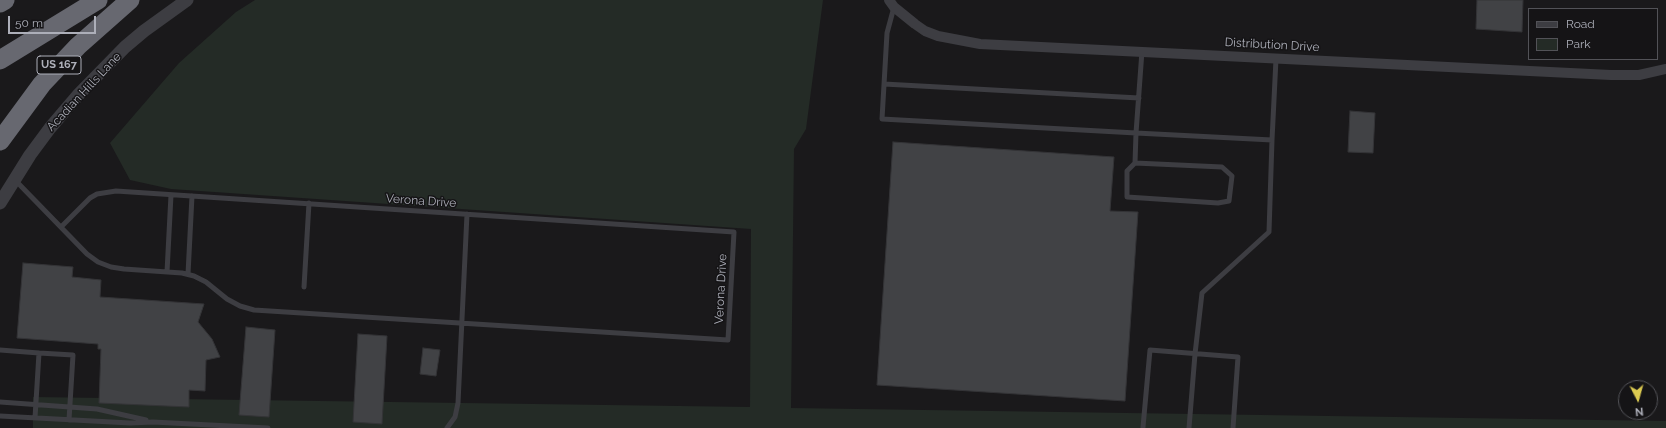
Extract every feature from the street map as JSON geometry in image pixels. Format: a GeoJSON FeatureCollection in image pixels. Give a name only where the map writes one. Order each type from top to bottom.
{"type":"FeatureCollection","features":[{"type":"Feature","properties":{"kind":"highway"},"geometry":{"type":"LineString","coordinates":[[0,3],[5,0]]}},
{"type":"Feature","properties":{"kind":"highway"},"geometry":{"type":"LineString","coordinates":[[0,60],[98,0]]}},
{"type":"Feature","properties":{"kind":"highway","name":"US 167"},"geometry":{"type":"LineString","coordinates":[[0,141],[42,84],[78,46],[130,0]]}},
{"type":"Feature","properties":{"kind":"street","name":"Acadian Hills Lane"},"geometry":{"type":"LineString","coordinates":[[0,203],[14,179],[50,128],[104,67],[144,31],[187,0]]}},
{"type":"Feature","properties":{"kind":"street","name":"Distribution Drive"},"geometry":{"type":"LineString","coordinates":[[891,3],[914,24],[925,31],[957,41],[980,44],[1611,75],[1639,74],[1666,69]]}},
{"type":"Feature","properties":{"kind":"lane"},"geometry":{"type":"LineString","coordinates":[[891,3],[887,33],[882,119],[1272,140]]}},
{"type":"Feature","properties":{"kind":"lane"},"geometry":{"type":"LineString","coordinates":[[1135,163],[1222,167],[1232,176],[1229,200],[1218,203],[1128,197],[1128,171],[1135,163],[1142,51]]}},
{"type":"Feature","properties":{"kind":"lane"},"geometry":{"type":"LineString","coordinates":[[1189,428],[1202,293],[1269,232],[1276,59]]}},
{"type":"Feature","properties":{"kind":"lane"},"geometry":{"type":"LineString","coordinates":[[884,84],[1139,98]]}},
{"type":"Feature","properties":{"kind":"lane","name":"Verona Drive"},"geometry":{"type":"LineString","coordinates":[[14,179],[87,254],[98,262],[111,267],[124,269],[188,274],[206,282],[234,302],[254,310],[728,340],[734,232],[116,191],[96,194],[90,198],[61,227]]}},
{"type":"Feature","properties":{"kind":"lane"},"geometry":{"type":"LineString","coordinates":[[167,272],[171,195]]}},
{"type":"Feature","properties":{"kind":"lane"},"geometry":{"type":"LineString","coordinates":[[188,274],[192,196]]}},
{"type":"Feature","properties":{"kind":"lane"},"geometry":{"type":"LineString","coordinates":[[304,287],[309,203]]}},
{"type":"Feature","properties":{"kind":"lane"},"geometry":{"type":"LineString","coordinates":[[446,428],[452,422],[456,410],[467,214]]}},
{"type":"Feature","properties":{"kind":"lane"},"geometry":{"type":"LineString","coordinates":[[0,350],[73,355],[69,420]]}},
{"type":"Feature","properties":{"kind":"lane"},"geometry":{"type":"LineString","coordinates":[[1143,427],[1150,350],[1238,358],[1233,428]]}},
{"type":"Feature","properties":{"kind":"lane"},"geometry":{"type":"LineString","coordinates":[[35,418],[38,353]]}},
{"type":"Feature","properties":{"kind":"lane"},"geometry":{"type":"LineString","coordinates":[[0,402],[97,408],[153,422]]}},
{"type":"Feature","properties":{"kind":"lane"},"geometry":{"type":"LineString","coordinates":[[0,416],[268,428]]}},
{"type":"Feature","properties":{"kind":"green space"},"geometry":{"type":"Polygon","coordinates":[[[255,0],[823,0],[806,129],[794,149],[791,408],[1666,421],[1666,428],[33,428],[33,397],[750,407],[751,229],[171,189],[130,180],[110,143],[179,63],[236,12],[255,0]]]}},
{"type":"Feature","properties":{"kind":"building"},"geometry":{"type":"Polygon","coordinates":[[[1477,0],[1523,0],[1522,32],[1476,29],[1477,0]]]}},
{"type":"Feature","properties":{"kind":"building"},"geometry":{"type":"Polygon","coordinates":[[[1350,111],[1375,113],[1373,153],[1348,152],[1350,111]]]}},
{"type":"Feature","properties":{"kind":"building"},"geometry":{"type":"Polygon","coordinates":[[[893,142],[1114,157],[1110,211],[1138,212],[1125,401],[877,385],[893,142]]]}},
{"type":"Feature","properties":{"kind":"building"},"geometry":{"type":"Polygon","coordinates":[[[23,263],[73,267],[72,277],[101,280],[100,297],[204,304],[198,322],[212,339],[220,357],[206,360],[205,391],[189,390],[189,407],[99,403],[101,349],[98,349],[98,344],[17,338],[23,263]]]}},
{"type":"Feature","properties":{"kind":"building"},"geometry":{"type":"Polygon","coordinates":[[[246,327],[275,330],[269,417],[239,415],[246,327]]]}},
{"type":"Feature","properties":{"kind":"building"},"geometry":{"type":"Polygon","coordinates":[[[358,334],[387,336],[382,424],[353,422],[358,334]]]}},
{"type":"Feature","properties":{"kind":"building"},"geometry":{"type":"Polygon","coordinates":[[[423,348],[440,350],[436,376],[420,374],[423,348]]]}}]}
